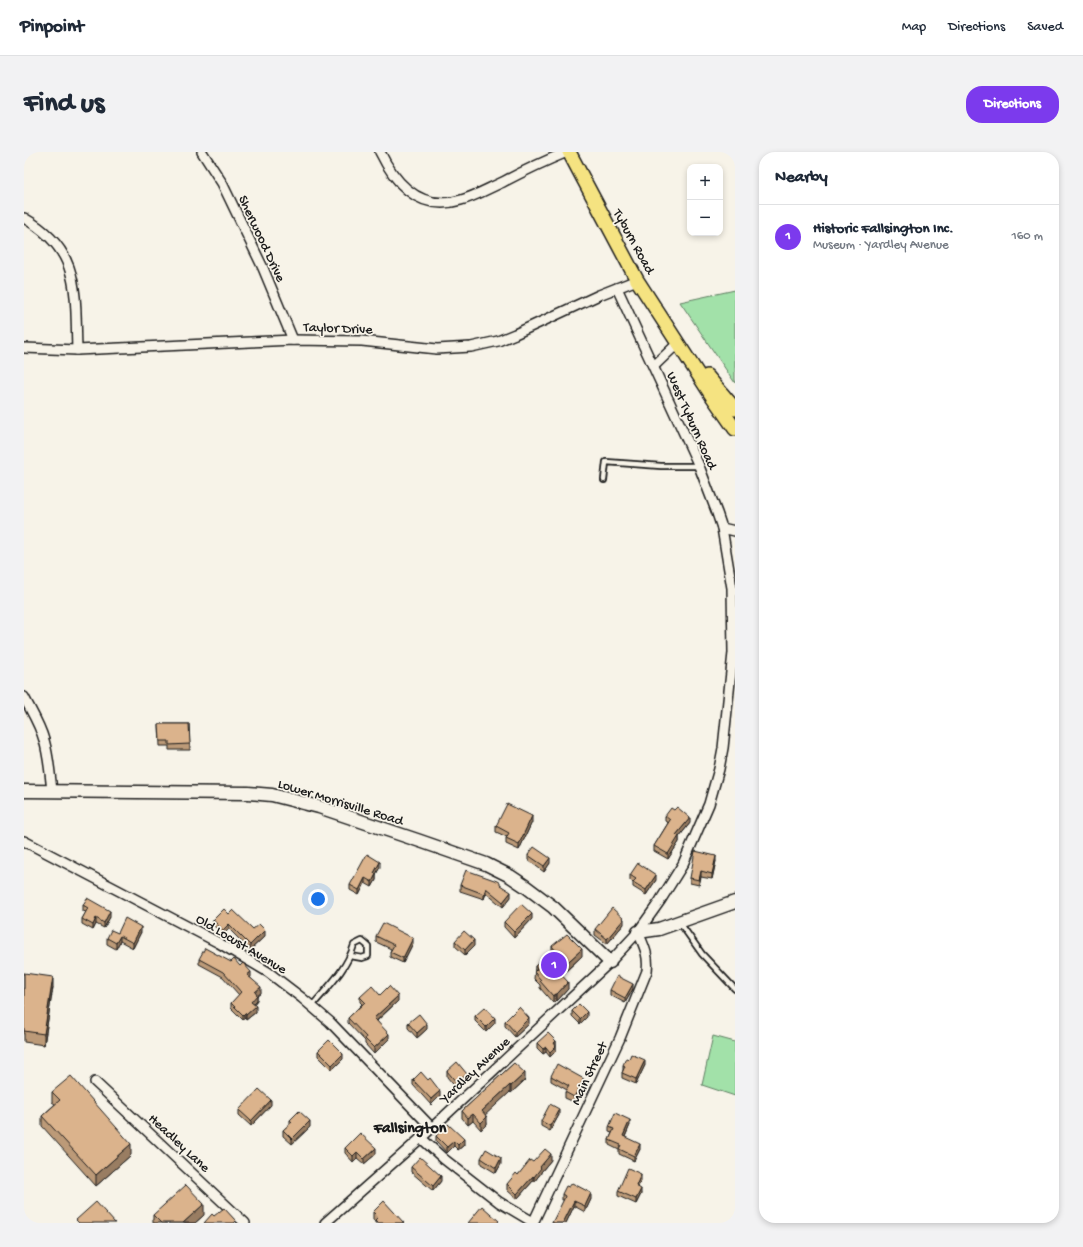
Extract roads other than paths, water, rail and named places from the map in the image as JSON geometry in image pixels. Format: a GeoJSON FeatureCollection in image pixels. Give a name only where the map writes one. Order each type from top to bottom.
{"type":"FeatureCollection","features":[{"type":"Feature","properties":{"kind":"main road","name":"Tyburn Road"},"geometry":{"type":"LineString","coordinates":[[568,152],[637,280],[735,429]]}},
{"type":"Feature","properties":{"kind":"main road","name":"Tyburn Road"},"geometry":{"type":"LineString","coordinates":[[678,343],[735,409]]}},
{"type":"Feature","properties":{"kind":"street","name":"Sherwood Drive"},"geometry":{"type":"LineString","coordinates":[[202,152],[222,183],[263,268],[293,340]]}},
{"type":"Feature","properties":{"kind":"street"},"geometry":{"type":"LineString","coordinates":[[380,152],[386,165],[408,191],[422,199],[437,203],[456,201],[477,194],[532,167],[568,152]]}},
{"type":"Feature","properties":{"kind":"street"},"geometry":{"type":"LineString","coordinates":[[24,218],[43,230],[52,238],[67,260],[74,282],[77,350]]}},
{"type":"Feature","properties":{"kind":"street","name":"Taylor Drive"},"geometry":{"type":"LineString","coordinates":[[24,348],[77,350],[293,340],[362,341],[437,349],[471,347],[498,341],[637,280]]}},
{"type":"Feature","properties":{"kind":"street","name":"West Tyburn Road"},"geometry":{"type":"LineString","coordinates":[[617,288],[654,366],[710,492],[722,528],[732,588],[733,653],[723,748],[719,769],[708,804],[683,864],[660,901],[638,932]]}},
{"type":"Feature","properties":{"kind":"street"},"geometry":{"type":"LineString","coordinates":[[654,366],[678,343]]}},
{"type":"Feature","properties":{"kind":"street"},"geometry":{"type":"LineString","coordinates":[[722,528],[735,531]]}},
{"type":"Feature","properties":{"kind":"street"},"geometry":{"type":"LineString","coordinates":[[24,697],[40,728],[44,740],[52,791]]}},
{"type":"Feature","properties":{"kind":"street","name":"Lower Morrisville Road"},"geometry":{"type":"LineString","coordinates":[[24,791],[248,793],[272,795],[319,807],[486,864],[510,876],[553,907],[610,962]]}},
{"type":"Feature","properties":{"kind":"street","name":"Old Locust Avenue"},"geometry":{"type":"LineString","coordinates":[[24,841],[219,942],[268,972],[330,1022],[432,1128]]}},
{"type":"Feature","properties":{"kind":"street"},"geometry":{"type":"LineString","coordinates":[[638,932],[659,929],[735,902]]}},
{"type":"Feature","properties":{"kind":"street","name":"Yardley Avenue"},"geometry":{"type":"LineString","coordinates":[[325,1223],[432,1128],[610,962],[638,932]]}},
{"type":"Feature","properties":{"kind":"street","name":"Main Street"},"geometry":{"type":"LineString","coordinates":[[533,1223],[620,1038],[647,971],[647,953],[638,932]]}},
{"type":"Feature","properties":{"kind":"street","name":"Headley Lane"},"geometry":{"type":"LineString","coordinates":[[95,1082],[245,1223]]}},
{"type":"Feature","properties":{"kind":"street"},"geometry":{"type":"LineString","coordinates":[[421,1138],[444,1159],[499,1202],[533,1223]]}},
{"type":"Feature","properties":{"kind":"lane"},"geometry":{"type":"LineString","coordinates":[[604,480],[606,462],[661,466],[699,466]]}},
{"type":"Feature","properties":{"kind":"lane"},"geometry":{"type":"LineString","coordinates":[[679,922],[702,954],[735,989]]}},
{"type":"Feature","properties":{"kind":"lane"},"geometry":{"type":"LineString","coordinates":[[312,1006],[346,965],[351,956]]}},
{"type":"Feature","properties":{"kind":"place","name":"Historic Fallsington Inc."},"geometry":{"type":"Point","coordinates":[554,965]}},
{"type":"Feature","properties":{"kind":"district","name":"Fallsington"},"geometry":{"type":"Point","coordinates":[410,1126]}}]}
